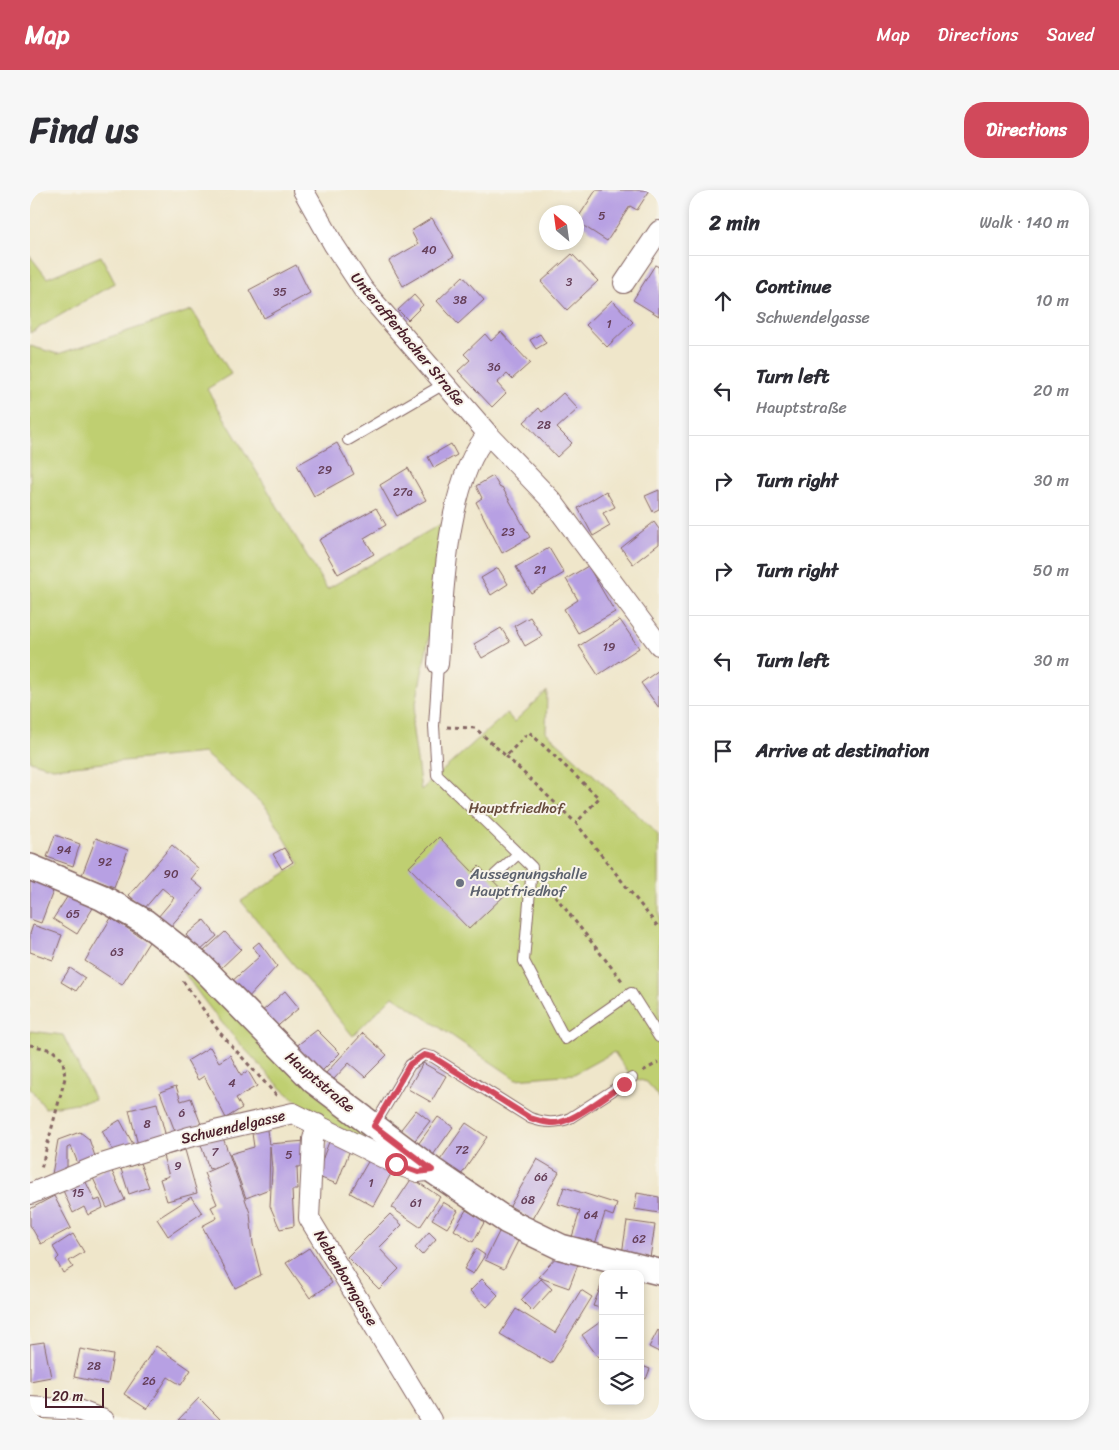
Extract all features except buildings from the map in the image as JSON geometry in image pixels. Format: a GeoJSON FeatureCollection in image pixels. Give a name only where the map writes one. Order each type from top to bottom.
{"type":"FeatureCollection","features":[{"type":"Feature","properties":{"kind":"street","name":"Unterafferbacher Straße"},"geometry":{"type":"LineString","coordinates":[[303,190],[334,245],[363,289],[488,434],[552,501],[659,645]]}},
{"type":"Feature","properties":{"kind":"street"},"geometry":{"type":"LineString","coordinates":[[624,283],[659,231]]}},
{"type":"Feature","properties":{"kind":"street"},"geometry":{"type":"LineString","coordinates":[[438,664],[445,576],[459,489],[478,445],[488,434]]}},
{"type":"Feature","properties":{"kind":"street","name":"Hauptstraße"},"geometry":{"type":"LineString","coordinates":[[30,867],[101,897],[145,922],[200,965],[314,1081],[432,1170],[507,1221],[561,1247],[659,1272]]}},
{"type":"Feature","properties":{"kind":"street","name":"Schwendelgasse"},"geometry":{"type":"LineString","coordinates":[[32,1192],[102,1164],[189,1137],[293,1113],[396,1164],[418,1172],[432,1170]]}},
{"type":"Feature","properties":{"kind":"street","name":"Nebenborngasse"},"geometry":{"type":"LineString","coordinates":[[317,1124],[313,1140],[310,1218],[431,1420]]}},
{"type":"Feature","properties":{"kind":"street"},"geometry":{"type":"LineString","coordinates":[[30,1407],[78,1410],[104,1420]]}},
{"type":"Feature","properties":{"kind":"lane"},"geometry":{"type":"LineString","coordinates":[[348,440],[444,384]]}},
{"type":"Feature","properties":{"kind":"lane"},"geometry":{"type":"LineString","coordinates":[[438,664],[434,726],[437,775],[532,867],[524,962],[565,1040],[631,993],[659,1037]]}},
{"type":"Feature","properties":{"kind":"lane"},"geometry":{"type":"LineString","coordinates":[[494,874],[518,854]]}},
{"type":"Feature","properties":{"kind":"lane"},"geometry":{"type":"LineString","coordinates":[[374,1126],[410,1064],[424,1055],[433,1057],[530,1118],[542,1122],[559,1123],[570,1118],[632,1078]]}},
{"type":"Feature","properties":{"kind":"path"},"geometry":{"type":"LineString","coordinates":[[434,726],[475,728],[576,823],[659,928]]}},
{"type":"Feature","properties":{"kind":"path"},"geometry":{"type":"LineString","coordinates":[[506,756],[529,732],[599,798],[576,823]]}},
{"type":"Feature","properties":{"kind":"path"},"geometry":{"type":"LineString","coordinates":[[532,867],[631,993]]}},
{"type":"Feature","properties":{"kind":"path"},"geometry":{"type":"LineString","coordinates":[[181,979],[220,1034],[293,1113]]}},
{"type":"Feature","properties":{"kind":"path"},"geometry":{"type":"LineString","coordinates":[[30,1045],[52,1050],[64,1060],[66,1078],[32,1192]]}},
{"type":"Feature","properties":{"kind":"green space"},"geometry":{"type":"Polygon","coordinates":[[[30,256],[47,278],[101,256],[115,283],[30,333],[30,256]]]}},
{"type":"Feature","properties":{"kind":"green space","name":"Hauptfriedhof"},"geometry":{"type":"Polygon","coordinates":[[[192,310],[231,374],[207,389],[327,589],[441,524],[431,626],[412,724],[421,790],[507,713],[514,722],[547,691],[546,732],[640,817],[659,837],[659,1098],[647,1082],[632,1078],[614,1052],[574,1074],[516,1079],[393,996],[353,1036],[241,901],[300,864],[266,807],[204,753],[53,768],[30,761],[30,346],[58,354],[192,310]]]}},
{"type":"Feature","properties":{"kind":"green space"},"geometry":{"type":"Polygon","coordinates":[[[173,955],[415,1167],[341,1129],[298,1102],[286,1092],[221,1022],[191,983],[173,955]]]}},
{"type":"Feature","properties":{"kind":"green space"},"geometry":{"type":"Polygon","coordinates":[[[30,1031],[63,1035],[95,1100],[45,1108],[30,1088],[30,1031]]]}},
{"type":"Feature","properties":{"kind":"place","name":"Aussegnungshalle Hauptfriedhof"},"geometry":{"type":"Point","coordinates":[460,883]}},
{"type":"Feature","properties":{"kind":"route"},"geometry":{"type":"LineString","coordinates":[[396,1164],[418,1172],[425,1173],[432,1170],[374,1126],[410,1064],[424,1055],[433,1057],[530,1118],[542,1122],[559,1123],[570,1118],[624,1084]]}}]}
